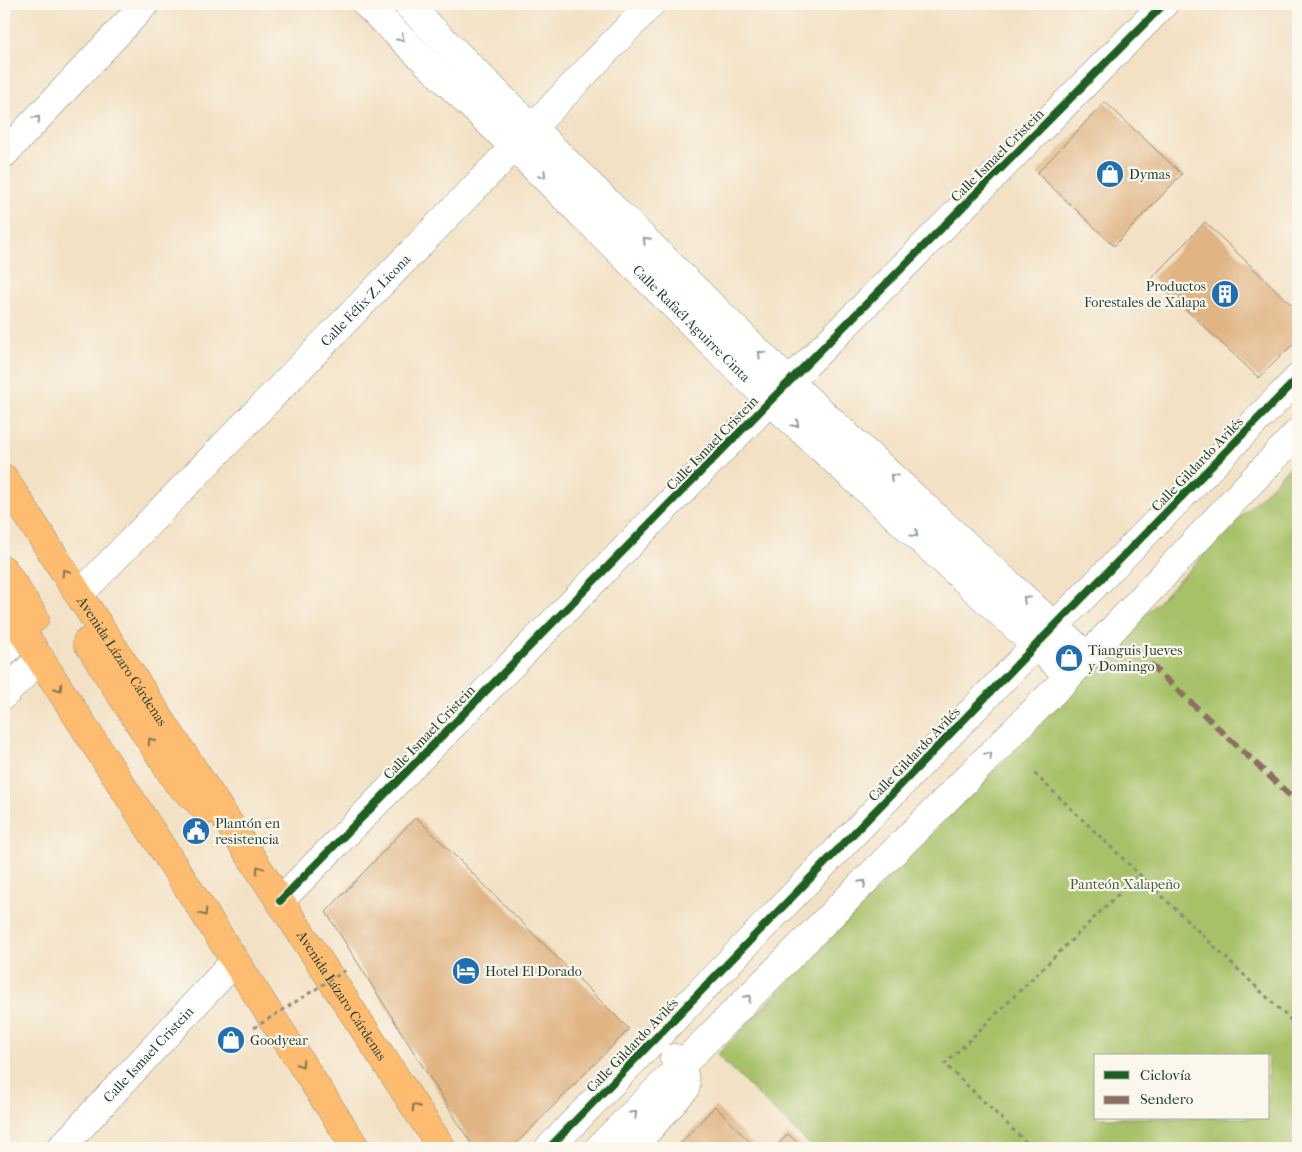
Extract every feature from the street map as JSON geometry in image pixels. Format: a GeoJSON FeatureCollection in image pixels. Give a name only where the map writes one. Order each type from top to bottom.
{"type":"FeatureCollection","features":[{"type":"Feature","properties":{"kind":"highway","name":"Avenida Lázaro Cárdenas"},"geometry":{"type":"LineString","coordinates":[[4,478],[442,1148]]}},
{"type":"Feature","properties":{"kind":"highway","name":"Avenida Lázaro Cárdenas"},"geometry":{"type":"LineString","coordinates":[[4,512],[177,782],[241,842]]}},
{"type":"Feature","properties":{"kind":"highway"},"geometry":{"type":"LineString","coordinates":[[4,570],[150,796],[181,878]]}},
{"type":"Feature","properties":{"kind":"highway"},"geometry":{"type":"LineString","coordinates":[[4,603],[356,1148]]}},
{"type":"Feature","properties":{"kind":"street"},"geometry":{"type":"LineString","coordinates":[[4,154],[145,4]]}},
{"type":"Feature","properties":{"kind":"street","name":"Calle Rafaél Aguirre Cinta"},"geometry":{"type":"LineString","coordinates":[[366,4],[523,138],[1087,656]]}},
{"type":"Feature","properties":{"kind":"street","name":"Calle Rafaél Aguirre Cinta"},"geometry":{"type":"LineString","coordinates":[[408,4],[523,138],[770,401],[1068,676]]}},
{"type":"Feature","properties":{"kind":"street","name":"Calle Félix Z. Licona"},"geometry":{"type":"LineString","coordinates":[[79,595],[651,4]]}},
{"type":"Feature","properties":{"kind":"street","name":"Calle Ismael Cristein"},"geometry":{"type":"LineString","coordinates":[[280,901],[770,401],[1164,4]]}},
{"type":"Feature","properties":{"kind":"street","name":"Calle Gildardo Avilés"},"geometry":{"type":"LineString","coordinates":[[549,1148],[1036,645],[1298,378]]}},
{"type":"Feature","properties":{"kind":"street"},"geometry":{"type":"LineString","coordinates":[[599,1148],[1068,676],[1298,432]]}},
{"type":"Feature","properties":{"kind":"street"},"geometry":{"type":"LineString","coordinates":[[4,652],[23,632]]}},
{"type":"Feature","properties":{"kind":"street"},"geometry":{"type":"LineString","coordinates":[[4,695],[40,658]]}},
{"type":"Feature","properties":{"kind":"street"},"geometry":{"type":"LineString","coordinates":[[935,750],[966,779]]}},
{"type":"Feature","properties":{"kind":"street","name":"Calle Ismael Cristein"},"geometry":{"type":"LineString","coordinates":[[60,1148],[235,961]]}},
{"type":"Feature","properties":{"kind":"street"},"geometry":{"type":"LineString","coordinates":[[632,1148],[686,1086],[682,1065],[654,1040]]}},
{"type":"Feature","properties":{"kind":"path"},"geometry":{"type":"LineString","coordinates":[[1035,774],[1298,1027]]}},
{"type":"Feature","properties":{"kind":"path"},"geometry":{"type":"LineString","coordinates":[[1032,1148],[945,1064],[1139,874]]}},
{"type":"Feature","properties":{"kind":"path"},"geometry":{"type":"LineString","coordinates":[[254,1028],[346,970]]}},
{"type":"Feature","properties":{"kind":"green space","name":"Panteón Xalapeño"},"geometry":{"type":"Polygon","coordinates":[[[1298,458],[1298,1148],[813,1148],[717,1055],[1298,458]]]}},
{"type":"Feature","properties":{"kind":"building","name":"Dymas"},"geometry":{"type":"Polygon","coordinates":[[[1105,102],[1182,174],[1114,246],[1037,173],[1105,102]]]}},
{"type":"Feature","properties":{"kind":"building","name":"Productos Forestales de Xalapa"},"geometry":{"type":"Polygon","coordinates":[[[1205,222],[1298,311],[1298,339],[1259,378],[1152,278],[1205,222]]]}},
{"type":"Feature","properties":{"kind":"building","name":"Hotel El Dorado"},"geometry":{"type":"Polygon","coordinates":[[[416,817],[629,1029],[512,1148],[474,1148],[326,912],[416,817]]]}},
{"type":"Feature","properties":{"kind":"building"},"geometry":{"type":"Polygon","coordinates":[[[715,1106],[756,1148],[676,1148],[715,1106]]]}},
{"type":"Feature","properties":{"kind":"building"},"geometry":{"type":"Polygon","coordinates":[[[788,1134],[803,1148],[775,1148],[788,1134]]]}},
{"type":"Feature","properties":{"kind":"marked path"},"geometry":{"type":"LineString","coordinates":[[1150,664],[1298,803]]}},
{"type":"Feature","properties":{"kind":"cycle path"},"geometry":{"type":"LineString","coordinates":[[280,901],[770,401],[1164,4]]}},
{"type":"Feature","properties":{"kind":"cycle path"},"geometry":{"type":"LineString","coordinates":[[549,1148],[1036,645],[1298,378]]}},
{"type":"Feature","properties":{"kind":"place","name":"Dymas"},"geometry":{"type":"Point","coordinates":[1110,174]}},
{"type":"Feature","properties":{"kind":"place","name":"Productos Forestales de Xalapa"},"geometry":{"type":"Point","coordinates":[1225,294]}},
{"type":"Feature","properties":{"kind":"place","name":"Tianguis Jueves y Domingo"},"geometry":{"type":"Point","coordinates":[1069,658]}},
{"type":"Feature","properties":{"kind":"place","name":"Plantón en resistencia"},"geometry":{"type":"Point","coordinates":[196,831]}},
{"type":"Feature","properties":{"kind":"place","name":"Hotel El Dorado"},"geometry":{"type":"Point","coordinates":[466,971]}},
{"type":"Feature","properties":{"kind":"place","name":"Goodyear"},"geometry":{"type":"Point","coordinates":[231,1040]}}]}
